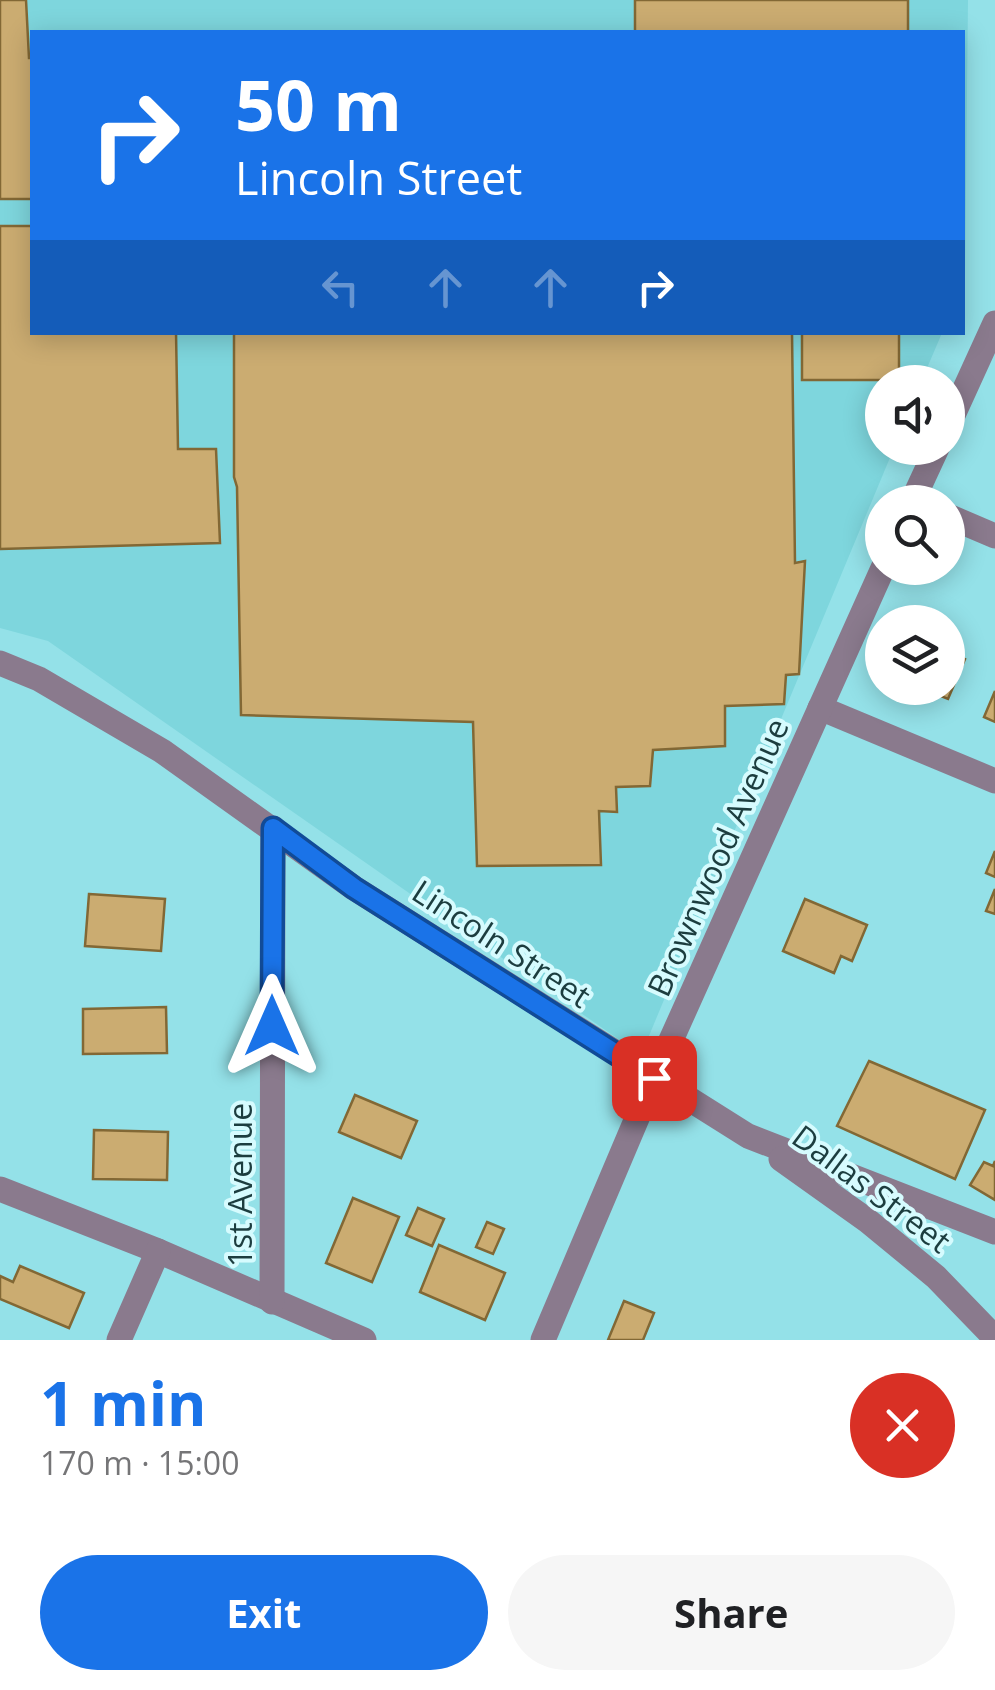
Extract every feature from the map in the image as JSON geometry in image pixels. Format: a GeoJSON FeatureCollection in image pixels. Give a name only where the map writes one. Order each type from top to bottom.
{"type":"FeatureCollection","features":[{"type":"Feature","properties":{"kind":"street"},"geometry":{"type":"LineString","coordinates":[[965,389],[995,323]]}},
{"type":"Feature","properties":{"kind":"street"},"geometry":{"type":"LineString","coordinates":[[965,523],[995,536]]}},
{"type":"Feature","properties":{"kind":"street","name":"Brownwood Avenue"},"geometry":{"type":"LineString","coordinates":[[543,1340],[654,1078],[875,585]]}},
{"type":"Feature","properties":{"kind":"street","name":"Lincoln Street"},"geometry":{"type":"LineString","coordinates":[[0,663],[39,679],[162,751],[354,888],[748,1136],[995,1232]]}},
{"type":"Feature","properties":{"kind":"street"},"geometry":{"type":"LineString","coordinates":[[820,708],[995,781]]}},
{"type":"Feature","properties":{"kind":"street","name":"1st Avenue"},"geometry":{"type":"LineString","coordinates":[[272,1302],[273,828]]}},
{"type":"Feature","properties":{"kind":"street","name":"Dallas Street"},"geometry":{"type":"LineString","coordinates":[[748,1136],[868,1220],[936,1276],[995,1338]]}},
{"type":"Feature","properties":{"kind":"street"},"geometry":{"type":"LineString","coordinates":[[0,1190],[158,1250],[364,1340]]}},
{"type":"Feature","properties":{"kind":"street"},"geometry":{"type":"LineString","coordinates":[[118,1340],[158,1250]]}},
{"type":"Feature","properties":{"kind":"shaded area"},"geometry":{"type":"Polygon","coordinates":[[[0,0],[968,0],[965,277],[965,30],[30,30],[30,335],[941,335],[928,365],[865,365],[865,465],[887,465],[879,485],[865,485],[865,518],[641,1055],[48,641],[0,628],[0,0]]]}},
{"type":"Feature","properties":{"kind":"building"},"geometry":{"type":"Polygon","coordinates":[[[0,0],[26,0],[30,199],[0,199],[0,0]]]}},
{"type":"Feature","properties":{"kind":"building"},"geometry":{"type":"Polygon","coordinates":[[[635,0],[908,0],[908,30],[635,30],[635,0]]]}},
{"type":"Feature","properties":{"kind":"building"},"geometry":{"type":"Polygon","coordinates":[[[0,226],[30,226],[30,335],[176,335],[178,449],[216,449],[220,543],[0,549],[0,226]]]}},
{"type":"Feature","properties":{"kind":"building"},"geometry":{"type":"Polygon","coordinates":[[[234,335],[792,335],[795,563],[805,561],[799,674],[786,675],[784,704],[725,706],[725,746],[653,750],[650,786],[616,787],[617,812],[599,811],[601,865],[477,866],[473,722],[241,715],[234,335]]]}},
{"type":"Feature","properties":{"kind":"building"},"geometry":{"type":"Polygon","coordinates":[[[802,335],[899,335],[899,365],[865,365],[865,380],[802,380],[802,335]]]}},
{"type":"Feature","properties":{"kind":"building"},"geometry":{"type":"Polygon","coordinates":[[[995,691],[995,722],[984,717],[995,691]]]}},
{"type":"Feature","properties":{"kind":"building"},"geometry":{"type":"Polygon","coordinates":[[[995,851],[995,877],[986,873],[995,851]]]}},
{"type":"Feature","properties":{"kind":"building"},"geometry":{"type":"Polygon","coordinates":[[[995,889],[995,914],[986,911],[995,889]]]}},
{"type":"Feature","properties":{"kind":"building"},"geometry":{"type":"Polygon","coordinates":[[[89,894],[165,899],[161,951],[85,946],[89,894]]]}},
{"type":"Feature","properties":{"kind":"building"},"geometry":{"type":"Polygon","coordinates":[[[805,899],[867,925],[852,961],[841,956],[834,973],[783,951],[805,899]]]}},
{"type":"Feature","properties":{"kind":"building"},"geometry":{"type":"Polygon","coordinates":[[[166,1007],[167,1053],[83,1054],[83,1009],[166,1007]]]}},
{"type":"Feature","properties":{"kind":"building"},"geometry":{"type":"Polygon","coordinates":[[[869,1061],[985,1110],[955,1179],[837,1126],[869,1061]]]}},
{"type":"Feature","properties":{"kind":"building"},"geometry":{"type":"Polygon","coordinates":[[[355,1095],[417,1121],[401,1158],[339,1132],[355,1095]]]}},
{"type":"Feature","properties":{"kind":"building"},"geometry":{"type":"Polygon","coordinates":[[[94,1130],[168,1132],[167,1180],[93,1179],[94,1130]]]}},
{"type":"Feature","properties":{"kind":"building"},"geometry":{"type":"Polygon","coordinates":[[[995,1161],[995,1200],[970,1185],[984,1162],[993,1166],[995,1161]]]}},
{"type":"Feature","properties":{"kind":"building"},"geometry":{"type":"Polygon","coordinates":[[[353,1198],[399,1217],[372,1282],[326,1263],[353,1198]]]}},
{"type":"Feature","properties":{"kind":"building"},"geometry":{"type":"Polygon","coordinates":[[[418,1208],[444,1219],[432,1246],[406,1235],[418,1208]]]}},
{"type":"Feature","properties":{"kind":"building"},"geometry":{"type":"Polygon","coordinates":[[[487,1222],[504,1229],[493,1254],[476,1247],[487,1222]]]}},
{"type":"Feature","properties":{"kind":"building"},"geometry":{"type":"Polygon","coordinates":[[[439,1245],[505,1273],[485,1320],[420,1292],[439,1245]]]}},
{"type":"Feature","properties":{"kind":"building"},"geometry":{"type":"Polygon","coordinates":[[[20,1266],[84,1293],[69,1328],[0,1299],[0,1276],[13,1282],[20,1266]]]}},
{"type":"Feature","properties":{"kind":"building"},"geometry":{"type":"Polygon","coordinates":[[[624,1301],[654,1313],[643,1340],[608,1340],[624,1301]]]}},
{"type":"Feature","properties":{"kind":"route"},"geometry":{"type":"LineString","coordinates":[[272,1026],[273,828],[354,888],[654,1078]]}}]}
